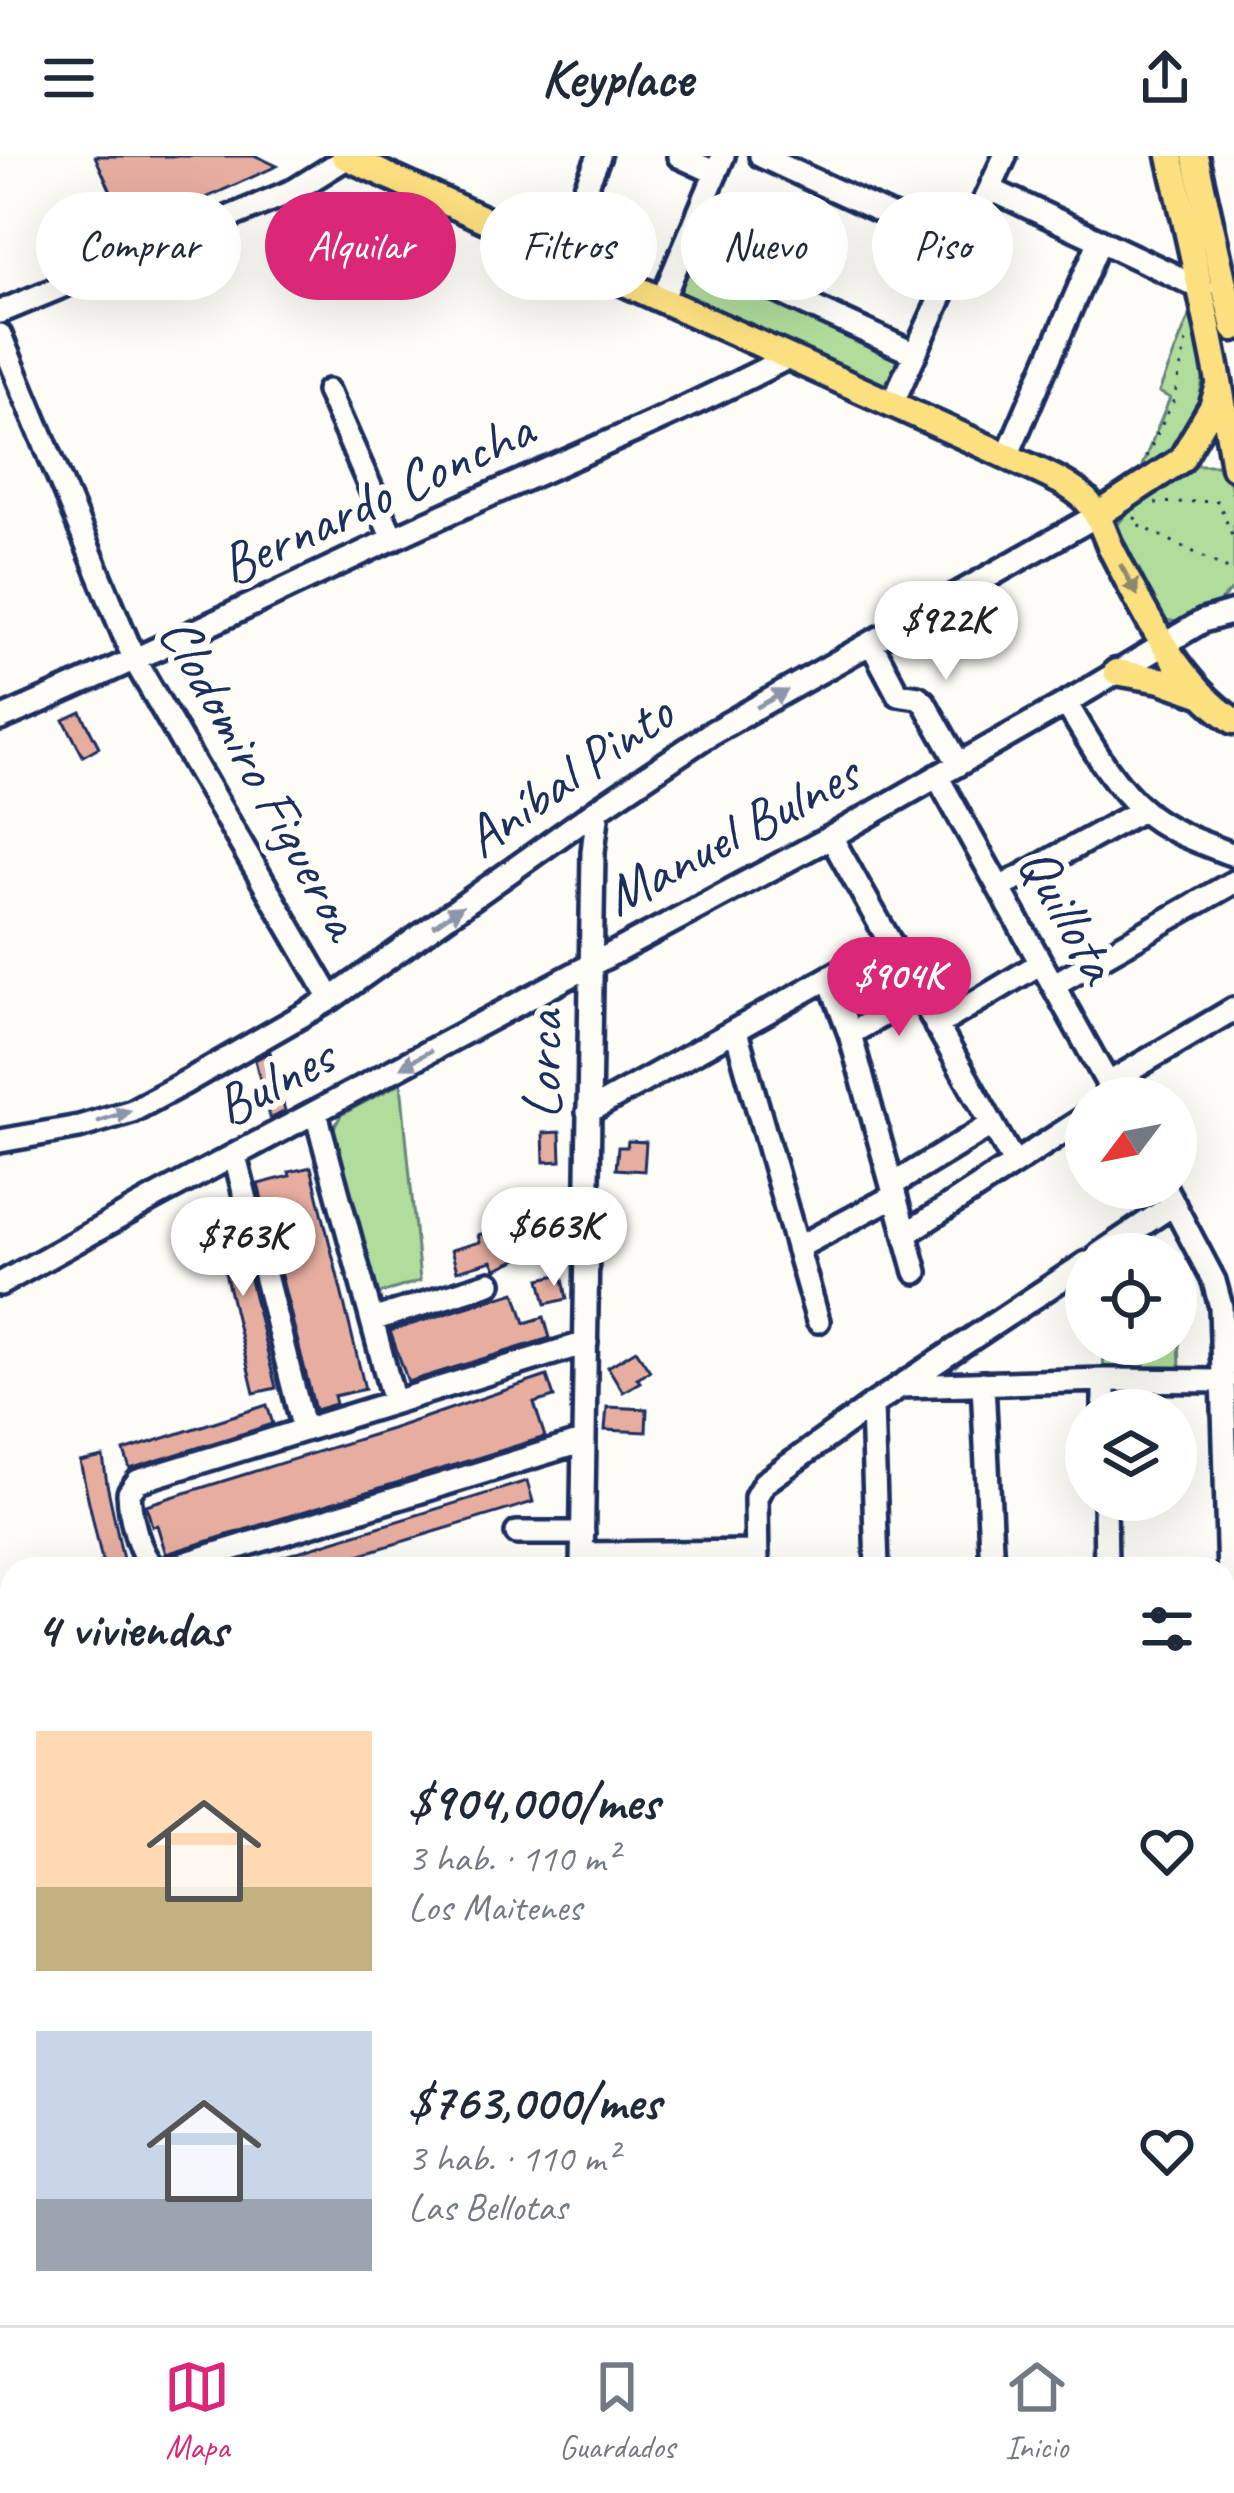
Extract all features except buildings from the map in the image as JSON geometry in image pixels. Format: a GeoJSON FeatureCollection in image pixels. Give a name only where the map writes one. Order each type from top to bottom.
{"type":"FeatureCollection","features":[{"type":"Feature","properties":{"kind":"main road"},"geometry":{"type":"LineString","coordinates":[[1170,156],[1203,289],[1234,462],[1181,460]]}},
{"type":"Feature","properties":{"kind":"main road"},"geometry":{"type":"LineString","coordinates":[[1195,156],[1234,328]]}},
{"type":"Feature","properties":{"kind":"main road"},"geometry":{"type":"LineString","coordinates":[[346,157],[480,218]]}},
{"type":"Feature","properties":{"kind":"main road"},"geometry":{"type":"LineString","coordinates":[[657,298],[1007,456],[1085,499],[1098,515],[1112,551],[1164,643],[1204,696],[1234,722]]}},
{"type":"Feature","properties":{"kind":"main road","name":"Aníbal Pinto"},"geometry":{"type":"LineString","coordinates":[[1098,515],[1181,460],[1212,407],[1221,378]]}},
{"type":"Feature","properties":{"kind":"main road"},"geometry":{"type":"LineString","coordinates":[[1116,672],[1161,680],[1204,696]]}},
{"type":"Feature","properties":{"kind":"street"},"geometry":{"type":"LineString","coordinates":[[583,192],[598,156]]}},
{"type":"Feature","properties":{"kind":"street"},"geometry":{"type":"LineString","coordinates":[[679,156],[719,165]]}},
{"type":"Feature","properties":{"kind":"street"},"geometry":{"type":"LineString","coordinates":[[761,156],[872,207]]}},
{"type":"Feature","properties":{"kind":"street"},"geometry":{"type":"LineString","coordinates":[[0,312],[296,190],[346,157]]}},
{"type":"Feature","properties":{"kind":"street"},"geometry":{"type":"LineString","coordinates":[[989,192],[1002,157]]}},
{"type":"Feature","properties":{"kind":"street"},"geometry":{"type":"LineString","coordinates":[[990,189],[1203,289]]}},
{"type":"Feature","properties":{"kind":"street"},"geometry":{"type":"LineString","coordinates":[[1007,456],[1100,240]]}},
{"type":"Feature","properties":{"kind":"street"},"geometry":{"type":"LineString","coordinates":[[662,300],[681,255]]}},
{"type":"Feature","properties":{"kind":"street"},"geometry":{"type":"LineString","coordinates":[[797,300],[915,354]]}},
{"type":"Feature","properties":{"kind":"street"},"geometry":{"type":"LineString","coordinates":[[892,404],[939,300]]}},
{"type":"Feature","properties":{"kind":"street","name":"Clodomiro Figueroa"},"geometry":{"type":"LineString","coordinates":[[0,334],[135,662],[331,1000]]}},
{"type":"Feature","properties":{"kind":"street","name":"Bernardo Concha"},"geometry":{"type":"LineString","coordinates":[[0,719],[135,662],[789,357]]}},
{"type":"Feature","properties":{"kind":"street"},"geometry":{"type":"LineString","coordinates":[[328,391],[392,539]]}},
{"type":"Feature","properties":{"kind":"street","name":"Aníbal Pinto"},"geometry":{"type":"LineString","coordinates":[[0,1141],[79,1127],[132,1111],[331,1000],[711,734],[1098,515]]}},
{"type":"Feature","properties":{"kind":"street"},"geometry":{"type":"LineString","coordinates":[[1164,643],[1203,620],[1234,612]]}},
{"type":"Feature","properties":{"kind":"street"},"geometry":{"type":"LineString","coordinates":[[871,643],[898,694],[924,702],[958,764]]}},
{"type":"Feature","properties":{"kind":"street","name":"Manuel Bulnes"},"geometry":{"type":"LineString","coordinates":[[592,963],[831,837],[1164,643]]}},
{"type":"Feature","properties":{"kind":"street"},"geometry":{"type":"LineString","coordinates":[[1066,703],[1115,779],[1142,810],[1192,839],[1234,855]]}},
{"type":"Feature","properties":{"kind":"street","name":"Quillota"},"geometry":{"type":"LineString","coordinates":[[938,776],[1103,1077]]}},
{"type":"Feature","properties":{"kind":"street","name":"Lorca"},"geometry":{"type":"LineString","coordinates":[[583,1552],[593,852],[598,809]]}},
{"type":"Feature","properties":{"kind":"street"},"geometry":{"type":"LineString","coordinates":[[1000,887],[1142,810]]}},
{"type":"Feature","properties":{"kind":"street"},"geometry":{"type":"LineString","coordinates":[[566,832],[593,852]]}},
{"type":"Feature","properties":{"kind":"street"},"geometry":{"type":"LineString","coordinates":[[831,837],[1014,1162]]}},
{"type":"Feature","properties":{"kind":"street"},"geometry":{"type":"LineString","coordinates":[[1053,985],[1234,882]]}},
{"type":"Feature","properties":{"kind":"street"},"geometry":{"type":"LineString","coordinates":[[589,1112],[891,943]]}},
{"type":"Feature","properties":{"kind":"street","name":"Bulnes"},"geometry":{"type":"LineString","coordinates":[[0,1284],[592,963]]}},
{"type":"Feature","properties":{"kind":"street"},"geometry":{"type":"LineString","coordinates":[[936,1027],[1041,963]]}},
{"type":"Feature","properties":{"kind":"street"},"geometry":{"type":"LineString","coordinates":[[830,978],[916,1272]]}},
{"type":"Feature","properties":{"kind":"street"},"geometry":{"type":"LineString","coordinates":[[850,1034],[919,994]]}},
{"type":"Feature","properties":{"kind":"street"},"geometry":{"type":"LineString","coordinates":[[1132,1077],[1234,1009]]}},
{"type":"Feature","properties":{"kind":"street"},"geometry":{"type":"LineString","coordinates":[[736,1031],[818,1321]]}},
{"type":"Feature","properties":{"kind":"street"},"geometry":{"type":"LineString","coordinates":[[316,1113],[394,1402]]}},
{"type":"Feature","properties":{"kind":"street"},"geometry":{"type":"LineString","coordinates":[[796,1248],[991,1125]]}},
{"type":"Feature","properties":{"kind":"street"},"geometry":{"type":"LineString","coordinates":[[906,1234],[1065,1130]]}},
{"type":"Feature","properties":{"kind":"street"},"geometry":{"type":"LineString","coordinates":[[235,1156],[304,1430]]}},
{"type":"Feature","properties":{"kind":"street"},"geometry":{"type":"LineString","coordinates":[[1125,1233],[1154,1209]]}},
{"type":"Feature","properties":{"kind":"street"},"geometry":{"type":"LineString","coordinates":[[1177,1209],[1214,1281],[1220,1306],[1228,1557]]}},
{"type":"Feature","properties":{"kind":"street"},"geometry":{"type":"LineString","coordinates":[[757,1557],[756,1497],[775,1474],[1065,1277]]}},
{"type":"Feature","properties":{"kind":"street"},"geometry":{"type":"LineString","coordinates":[[372,1320],[490,1283]]}},
{"type":"Feature","properties":{"kind":"street"},"geometry":{"type":"LineString","coordinates":[[146,1557],[130,1505],[134,1484],[586,1343]]}},
{"type":"Feature","properties":{"kind":"street"},"geometry":{"type":"LineString","coordinates":[[1104,1380],[1104,1389]]}},
{"type":"Feature","properties":{"kind":"street"},"geometry":{"type":"LineString","coordinates":[[899,1386],[1225,1381]]}},
{"type":"Feature","properties":{"kind":"street"},"geometry":{"type":"LineString","coordinates":[[983,1383],[991,1557]]}},
{"type":"Feature","properties":{"kind":"street"},"geometry":{"type":"LineString","coordinates":[[872,1405],[877,1557]]}},
{"type":"Feature","properties":{"kind":"street"},"geometry":{"type":"LineString","coordinates":[[206,1557],[584,1441]]}},
{"type":"Feature","properties":{"kind":"street"},"geometry":{"type":"LineString","coordinates":[[1105,1521],[1106,1557]]}},
{"type":"Feature","properties":{"kind":"street"},"geometry":{"type":"LineString","coordinates":[[517,1533],[583,1552],[692,1557]]}},
{"type":"Feature","properties":{"kind":"path"},"geometry":{"type":"LineString","coordinates":[[1140,488],[1136,478],[1174,400],[1188,331]]}},
{"type":"Feature","properties":{"kind":"path"},"geometry":{"type":"LineString","coordinates":[[1234,540],[1218,501],[1144,503],[1133,522],[1234,572]]}},
{"type":"Feature","properties":{"kind":"green space"},"geometry":{"type":"Polygon","coordinates":[[[681,272],[681,300],[672,296],[681,272]]]}},
{"type":"Feature","properties":{"kind":"green space"},"geometry":{"type":"Polygon","coordinates":[[[681,300],[777,300],[903,358],[888,392],[681,300]]]}},
{"type":"Feature","properties":{"kind":"green space"},"geometry":{"type":"Polygon","coordinates":[[[1190,314],[1204,374],[1196,415],[1171,456],[1137,478],[1170,398],[1159,392],[1190,314]]]}},
{"type":"Feature","properties":{"kind":"green space"},"geometry":{"type":"Polygon","coordinates":[[[1195,465],[1227,465],[1234,503],[1234,588],[1181,623],[1161,619],[1115,528],[1141,495],[1195,465]]]}},
{"type":"Feature","properties":{"kind":"green space"},"geometry":{"type":"Polygon","coordinates":[[[401,1083],[420,1281],[375,1295],[334,1128],[341,1115],[401,1083]]]}},
{"type":"Feature","properties":{"kind":"green space"},"geometry":{"type":"Polygon","coordinates":[[[1104,1365],[1180,1365],[1180,1374],[1104,1380],[1104,1365]]]}}]}
